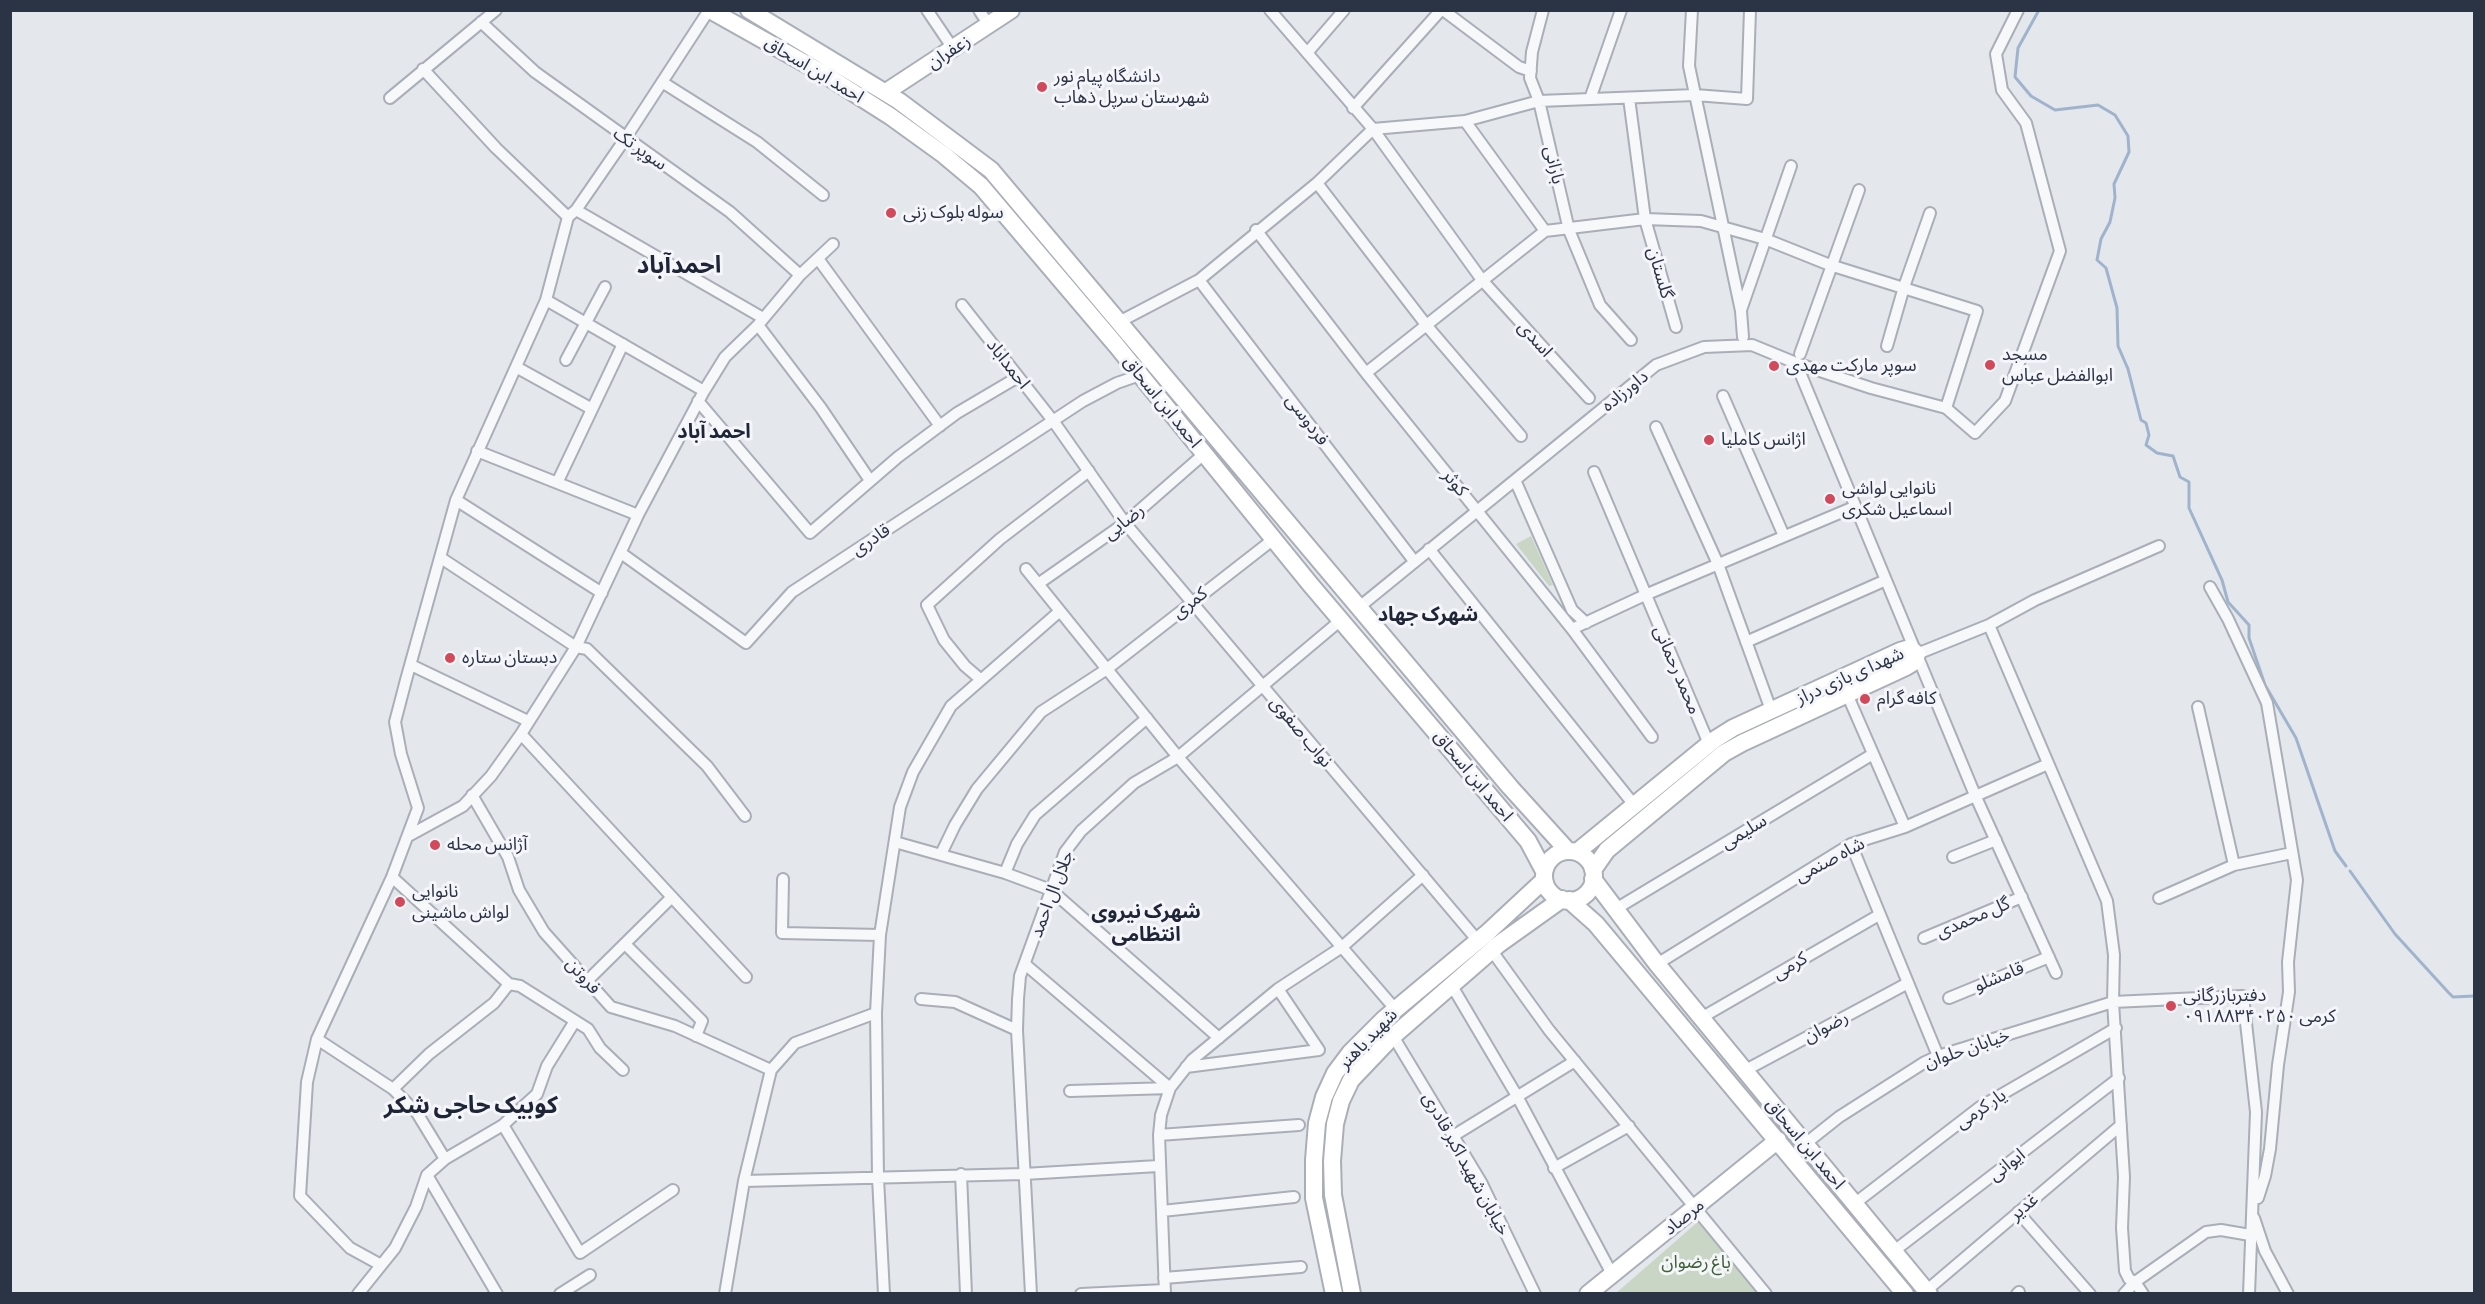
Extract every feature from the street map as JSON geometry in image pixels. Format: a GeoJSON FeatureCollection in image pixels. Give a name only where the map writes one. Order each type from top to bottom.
{"type":"FeatureCollection","features":[{"type":"Feature","properties":{"kind":"main road","name":"احمد ابن اسحاق"},"geometry":{"type":"LineString","coordinates":[[710,10],[824,74],[890,116],[981,186],[1007,214],[1341,620],[1528,841],[1544,875]]}},
{"type":"Feature","properties":{"kind":"main road","name":"احمد ابن اسحاق"},"geometry":{"type":"LineString","coordinates":[[749,10],[886,92],[953,139],[991,170],[1544,827],[1573,852]]}},
{"type":"Feature","properties":{"kind":"main road","name":"زعفران"},"geometry":{"type":"LineString","coordinates":[[886,92],[954,50],[1011,10]]}},
{"type":"Feature","properties":{"kind":"main road"},"geometry":{"type":"LineString","coordinates":[[1116,345],[1122,347],[1130,339],[1124,327]]}},
{"type":"Feature","properties":{"kind":"main road"},"geometry":{"type":"LineString","coordinates":[[1140,375],[1139,369],[1143,363],[1147,361],[1155,365]]}},
{"type":"Feature","properties":{"kind":"main road","name":"شهدا ی بازی دراز"},"geometry":{"type":"LineString","coordinates":[[1573,852],[1635,806],[1709,744],[1733,728],[1900,651],[1910,648],[1917,654],[1914,662],[1906,667],[1742,742],[1724,753],[1608,850],[1593,875]]}},
{"type":"Feature","properties":{"kind":"main road"},"geometry":{"type":"LineString","coordinates":[[1573,852],[1584,856],[1593,875],[1587,892],[1565,900],[1550,892],[1544,875],[1553,856],[1573,852]]}},
{"type":"Feature","properties":{"kind":"main road","name":"شهید باهنر"},"geometry":{"type":"LineString","coordinates":[[1352,1293],[1333,1195],[1335,1124],[1341,1101],[1351,1080],[1392,1037],[1452,986],[1544,875]]}},
{"type":"Feature","properties":{"kind":"main road","name":"احمد ابن اسحاق"},"geometry":{"type":"LineString","coordinates":[[1593,875],[1614,910],[1657,964],[1928,1292]]}},
{"type":"Feature","properties":{"kind":"main road","name":"احمد ابن اسحاق"},"geometry":{"type":"LineString","coordinates":[[1565,900],[1596,924],[1905,1293]]}},
{"type":"Feature","properties":{"kind":"main road","name":"شهید باهنر"},"geometry":{"type":"LineString","coordinates":[[1334,1293],[1314,1198],[1317,1123],[1324,1097],[1335,1073],[1350,1053],[1400,1006],[1485,946],[1565,900]]}},
{"type":"Feature","properties":{"kind":"main road"},"geometry":{"type":"LineString","coordinates":[[1400,1006],[1413,1018]]}},
{"type":"Feature","properties":{"kind":"main road"},"geometry":{"type":"LineString","coordinates":[[1379,1025],[1388,1027],[1392,1037]]}},
{"type":"Feature","properties":{"kind":"main road","name":"مرصاد"},"geometry":{"type":"LineString","coordinates":[[1588,1293],[1778,1140]]}},
{"type":"Feature","properties":{"kind":"street"},"geometry":{"type":"LineString","coordinates":[[390,98],[496,10]]}},
{"type":"Feature","properties":{"kind":"street"},"geometry":{"type":"LineString","coordinates":[[381,1265],[350,1248],[300,1196],[307,1082],[317,1039],[393,877],[410,836],[418,808],[401,754],[395,722],[456,500],[546,300],[572,214],[625,139],[710,10]]}},
{"type":"Feature","properties":{"kind":"street"},"geometry":{"type":"LineString","coordinates":[[927,10],[954,50]]}},
{"type":"Feature","properties":{"kind":"street"},"geometry":{"type":"LineString","coordinates":[[979,10],[989,25]]}},
{"type":"Feature","properties":{"kind":"street"},"geometry":{"type":"LineString","coordinates":[[1307,53],[1344,10]]}},
{"type":"Feature","properties":{"kind":"street"},"geometry":{"type":"LineString","coordinates":[[1353,108],[1442,10],[1519,68],[1531,71],[1532,52],[1543,10]]}},
{"type":"Feature","properties":{"kind":"street"},"geometry":{"type":"LineString","coordinates":[[1590,99],[1621,10]]}},
{"type":"Feature","properties":{"kind":"street"},"geometry":{"type":"LineString","coordinates":[[1692,10],[1689,66],[1741,311],[1743,337]]}},
{"type":"Feature","properties":{"kind":"street"},"geometry":{"type":"LineString","coordinates":[[1124,327],[1199,280],[1317,183],[1373,129],[1465,121],[1539,101],[1695,95],[1747,99],[1750,10]]}},
{"type":"Feature","properties":{"kind":"street"},"geometry":{"type":"LineString","coordinates":[[1366,373],[1545,231],[1569,230],[1599,223],[1645,219],[1701,221],[1765,239],[1830,265],[1977,311],[1946,408],[1975,433],[2005,401],[2060,251],[2026,123],[2002,90],[1996,54],[2018,10]]}},
{"type":"Feature","properties":{"kind":"street","name":"اسدی"},"geometry":{"type":"LineString","coordinates":[[1278,13],[1307,53],[1373,129],[1482,280],[1589,398]]}},
{"type":"Feature","properties":{"kind":"street","name":"سوپر تک"},"geometry":{"type":"LineString","coordinates":[[481,22],[535,72],[625,139],[730,212],[800,275]]}},
{"type":"Feature","properties":{"kind":"street"},"geometry":{"type":"LineString","coordinates":[[423,69],[496,148],[572,214],[760,321],[869,479]]}},
{"type":"Feature","properties":{"kind":"street","name":"بارانی"},"geometry":{"type":"LineString","coordinates":[[1531,71],[1530,78],[1539,101],[1569,230],[1600,305],[1631,340]]}},
{"type":"Feature","properties":{"kind":"street"},"geometry":{"type":"LineString","coordinates":[[662,82],[756,142],[823,195]]}},
{"type":"Feature","properties":{"kind":"street","name":"گلستان"},"geometry":{"type":"LineString","coordinates":[[1629,98],[1645,219],[1676,327]]}},
{"type":"Feature","properties":{"kind":"street"},"geometry":{"type":"LineString","coordinates":[[1465,121],[1545,231]]}},
{"type":"Feature","properties":{"kind":"street"},"geometry":{"type":"LineString","coordinates":[[1741,311],[1791,166]]}},
{"type":"Feature","properties":{"kind":"street"},"geometry":{"type":"LineString","coordinates":[[1317,183],[1427,326],[1521,436]]}},
{"type":"Feature","properties":{"kind":"street"},"geometry":{"type":"LineString","coordinates":[[1859,190],[1798,358],[1854,507],[1976,795],[2056,973]]}},
{"type":"Feature","properties":{"kind":"street"},"geometry":{"type":"LineString","coordinates":[[1887,346],[1904,287],[1930,213]]}},
{"type":"Feature","properties":{"kind":"street","name":"کوثر"},"geometry":{"type":"LineString","coordinates":[[1256,231],[1366,373],[1572,630],[1652,737]]}},
{"type":"Feature","properties":{"kind":"street"},"geometry":{"type":"LineString","coordinates":[[410,836],[463,806],[491,776],[521,734],[576,647],[638,515],[698,401],[725,357],[800,275],[819,260],[833,244]]}},
{"type":"Feature","properties":{"kind":"street"},"geometry":{"type":"LineString","coordinates":[[819,260],[940,426]]}},
{"type":"Feature","properties":{"kind":"street","name":"فردوسی"},"geometry":{"type":"LineString","coordinates":[[1199,280],[1414,561]]}},
{"type":"Feature","properties":{"kind":"street"},"geometry":{"type":"LineString","coordinates":[[566,360],[605,287]]}},
{"type":"Feature","properties":{"kind":"street"},"geometry":{"type":"LineString","coordinates":[[546,300],[704,391]]}},
{"type":"Feature","properties":{"kind":"street","name":"احمداباد"},"geometry":{"type":"LineString","coordinates":[[962,305],[1054,422],[1089,471]]}},
{"type":"Feature","properties":{"kind":"street"},"geometry":{"type":"LineString","coordinates":[[557,483],[624,344]]}},
{"type":"Feature","properties":{"kind":"street","name":"داورزاده"},"geometry":{"type":"LineString","coordinates":[[1358,608],[1656,365],[1704,346],[1752,345],[1798,358],[1871,388],[1946,408]]}},
{"type":"Feature","properties":{"kind":"street"},"geometry":{"type":"LineString","coordinates":[[516,367],[592,409]]}},
{"type":"Feature","properties":{"kind":"street","name":"قادری"},"geometry":{"type":"LineString","coordinates":[[621,553],[746,643],[792,592],[1083,401],[1117,383],[1140,375]]}},
{"type":"Feature","properties":{"kind":"street"},"geometry":{"type":"LineString","coordinates":[[698,401],[810,533],[869,479],[940,426],[1018,377]]}},
{"type":"Feature","properties":{"kind":"street"},"geometry":{"type":"LineString","coordinates":[[1723,396],[1784,536]]}},
{"type":"Feature","properties":{"kind":"street"},"geometry":{"type":"LineString","coordinates":[[1656,427],[1718,564],[1771,710]]}},
{"type":"Feature","properties":{"kind":"street"},"geometry":{"type":"LineString","coordinates":[[477,451],[638,515]]}},
{"type":"Feature","properties":{"kind":"street","name":"رضایی"},"geometry":{"type":"LineString","coordinates":[[1038,584],[1125,523],[1205,453]]}},
{"type":"Feature","properties":{"kind":"street"},"geometry":{"type":"LineString","coordinates":[[979,678],[965,666],[944,640],[927,605],[999,539],[1089,471]]}},
{"type":"Feature","properties":{"kind":"street","name":"نواب صفوی"},"geometry":{"type":"LineString","coordinates":[[1089,471],[1125,523],[1485,946],[1575,1061],[1766,1293]]}},
{"type":"Feature","properties":{"kind":"street","name":"محمد رحمانی"},"geometry":{"type":"LineString","coordinates":[[1594,472],[1709,744]]}},
{"type":"Feature","properties":{"kind":"street"},"geometry":{"type":"LineString","coordinates":[[1515,480],[1572,610],[1586,623]]}},
{"type":"Feature","properties":{"kind":"street"},"geometry":{"type":"LineString","coordinates":[[456,500],[602,593]]}},
{"type":"Feature","properties":{"kind":"street"},"geometry":{"type":"LineString","coordinates":[[1572,630],[1645,595],[1854,507]]}},
{"type":"Feature","properties":{"kind":"street","name":"کمری"},"geometry":{"type":"LineString","coordinates":[[941,854],[954,825],[977,789],[1041,712],[1107,669],[1275,538]]}},
{"type":"Feature","properties":{"kind":"street"},"geometry":{"type":"LineString","coordinates":[[1917,654],[1989,625],[2035,600],[2159,546]]}},
{"type":"Feature","properties":{"kind":"street"},"geometry":{"type":"LineString","coordinates":[[1429,549],[1635,806]]}},
{"type":"Feature","properties":{"kind":"street"},"geometry":{"type":"LineString","coordinates":[[441,558],[576,647],[587,649],[707,766],[745,816]]}},
{"type":"Feature","properties":{"kind":"street"},"geometry":{"type":"LineString","coordinates":[[1026,569],[1178,757],[1342,947],[1400,1006]]}},
{"type":"Feature","properties":{"kind":"street"},"geometry":{"type":"LineString","coordinates":[[1746,642],[1886,580]]}},
{"type":"Feature","properties":{"kind":"street"},"geometry":{"type":"LineString","coordinates":[[2210,587],[2267,703],[2297,880],[2290,931],[2285,1026],[2278,1065],[2267,1167],[2252,1214],[2249,1289],[2239,1293]]}},
{"type":"Feature","properties":{"kind":"street"},"geometry":{"type":"LineString","coordinates":[[884,1293],[878,1178],[876,1013],[880,934],[900,807],[913,772],[951,706],[979,678],[1060,611]]}},
{"type":"Feature","properties":{"kind":"street","name":"جلال ال احمد"},"geometry":{"type":"LineString","coordinates":[[1031,1293],[1017,1030],[1020,976],[1026,965],[1065,852],[1081,831],[1134,783],[1178,757],[1341,620]]}},
{"type":"Feature","properties":{"kind":"street"},"geometry":{"type":"LineString","coordinates":[[1989,625],[2107,902],[2114,955],[2113,1002],[2124,1177],[2122,1228],[2125,1271],[2130,1280],[2135,1282],[2143,1293]]}},
{"type":"Feature","properties":{"kind":"street"},"geometry":{"type":"LineString","coordinates":[[411,665],[528,721]]}},
{"type":"Feature","properties":{"kind":"street"},"geometry":{"type":"LineString","coordinates":[[1847,694],[1905,827]]}},
{"type":"Feature","properties":{"kind":"street"},"geometry":{"type":"LineString","coordinates":[[2198,707],[2234,865]]}},
{"type":"Feature","properties":{"kind":"street"},"geometry":{"type":"LineString","coordinates":[[1005,873],[1017,844],[1035,815],[1147,718]]}},
{"type":"Feature","properties":{"kind":"street"},"geometry":{"type":"LineString","coordinates":[[521,734],[746,977]]}},
{"type":"Feature","properties":{"kind":"street","name":"سلیمی"},"geometry":{"type":"LineString","coordinates":[[1614,910],[1874,754]]}},
{"type":"Feature","properties":{"kind":"street","name":"شاه صنمی"},"geometry":{"type":"LineString","coordinates":[[1657,964],[1851,844],[1905,827],[2048,764]]}},
{"type":"Feature","properties":{"kind":"street","name":"فروتن"},"geometry":{"type":"LineString","coordinates":[[472,795],[508,857],[519,890],[544,933],[611,1007],[675,1026],[771,1070]]}},
{"type":"Feature","properties":{"kind":"street"},"geometry":{"type":"LineString","coordinates":[[1953,857],[1996,840]]}},
{"type":"Feature","properties":{"kind":"street"},"geometry":{"type":"LineString","coordinates":[[895,842],[1005,873],[1051,890],[1219,1038]]}},
{"type":"Feature","properties":{"kind":"street"},"geometry":{"type":"LineString","coordinates":[[1851,844],[1938,1056]]}},
{"type":"Feature","properties":{"kind":"street"},"geometry":{"type":"LineString","coordinates":[[2159,898],[2234,865],[2292,853]]}},
{"type":"Feature","properties":{"kind":"street"},"geometry":{"type":"LineString","coordinates":[[1081,1293],[1165,1292],[1158,1136],[1161,1115],[1170,1088],[1186,1067],[1219,1038],[1278,989],[1342,947],[1423,875]]}},
{"type":"Feature","properties":{"kind":"street"},"geometry":{"type":"LineString","coordinates":[[393,877],[509,984],[520,986],[588,1029],[600,1048],[623,1070]]}},
{"type":"Feature","properties":{"kind":"street"},"geometry":{"type":"LineString","coordinates":[[783,879],[782,933],[880,934]]}},
{"type":"Feature","properties":{"kind":"street"},"geometry":{"type":"LineString","coordinates":[[587,981],[672,897]]}},
{"type":"Feature","properties":{"kind":"street","name":"گل محمدی"},"geometry":{"type":"LineString","coordinates":[[1924,938],[2022,897]]}},
{"type":"Feature","properties":{"kind":"street","name":"کرمی"},"geometry":{"type":"LineString","coordinates":[[1701,1018],[1879,915]]}},
{"type":"Feature","properties":{"kind":"street"},"geometry":{"type":"LineString","coordinates":[[625,944],[702,1021],[696,1036]]}},
{"type":"Feature","properties":{"kind":"street","name":"قامشلو"},"geometry":{"type":"LineString","coordinates":[[1950,998],[2049,957]]}},
{"type":"Feature","properties":{"kind":"street"},"geometry":{"type":"LineString","coordinates":[[1026,965],[1170,1088]]}},
{"type":"Feature","properties":{"kind":"street","name":"رضوان"},"geometry":{"type":"LineString","coordinates":[[1744,1071],[1908,983]]}},
{"type":"Feature","properties":{"kind":"street"},"geometry":{"type":"LineString","coordinates":[[393,1089],[429,1054],[494,1003],[509,984]]}},
{"type":"Feature","properties":{"kind":"street"},"geometry":{"type":"LineString","coordinates":[[1452,986],[1517,1096],[1612,1274]]}},
{"type":"Feature","properties":{"kind":"street"},"geometry":{"type":"LineString","coordinates":[[1186,1067],[1319,1050],[1278,989]]}},
{"type":"Feature","properties":{"kind":"street","name":"خیابان حلوان"},"geometry":{"type":"LineString","coordinates":[[1805,1144],[1848,1111],[1938,1056],[2113,1002],[2243,996],[2256,1112],[2252,1214]]}},
{"type":"Feature","properties":{"kind":"street"},"geometry":{"type":"LineString","coordinates":[[921,999],[955,1002],[985,1018],[1017,1030]]}},
{"type":"Feature","properties":{"kind":"street"},"geometry":{"type":"LineString","coordinates":[[724,1293],[744,1181],[771,1070],[795,1043],[876,1013]]}},
{"type":"Feature","properties":{"kind":"street"},"geometry":{"type":"LineString","coordinates":[[358,1293],[395,1248],[416,1207],[428,1174],[445,1159],[503,1125],[537,1094],[547,1066],[575,1021]]}},
{"type":"Feature","properties":{"kind":"street","name":"یار کرمی"},"geometry":{"type":"LineString","coordinates":[[1854,1204],[1980,1107],[2116,1028]]}},
{"type":"Feature","properties":{"kind":"street","name":"خیابان شهید اکبر قادری"},"geometry":{"type":"LineString","coordinates":[[1392,1037],[1481,1182],[1535,1293]]}},
{"type":"Feature","properties":{"kind":"street"},"geometry":{"type":"LineString","coordinates":[[317,1039],[393,1089],[417,1113],[445,1159]]}},
{"type":"Feature","properties":{"kind":"street"},"geometry":{"type":"LineString","coordinates":[[1453,1136],[1575,1061]]}},
{"type":"Feature","properties":{"kind":"street","name":"ایوانی"},"geometry":{"type":"LineString","coordinates":[[1894,1251],[2119,1078]]}},
{"type":"Feature","properties":{"kind":"street"},"geometry":{"type":"LineString","coordinates":[[1070,1091],[1170,1088]]}},
{"type":"Feature","properties":{"kind":"street"},"geometry":{"type":"LineString","coordinates":[[503,1125],[580,1253],[673,1190]]}},
{"type":"Feature","properties":{"kind":"street"},"geometry":{"type":"LineString","coordinates":[[1158,1136],[1299,1125]]}},
{"type":"Feature","properties":{"kind":"street","name":"غدیر"},"geometry":{"type":"LineString","coordinates":[[1928,1292],[2121,1125]]}},
{"type":"Feature","properties":{"kind":"street"},"geometry":{"type":"LineString","coordinates":[[1554,1168],[1629,1126]]}},
{"type":"Feature","properties":{"kind":"street"},"geometry":{"type":"LineString","coordinates":[[744,1181],[1024,1174],[1158,1166]]}},
{"type":"Feature","properties":{"kind":"street"},"geometry":{"type":"LineString","coordinates":[[428,1174],[496,1293]]}},
{"type":"Feature","properties":{"kind":"street"},"geometry":{"type":"LineString","coordinates":[[961,1174],[966,1293]]}},
{"type":"Feature","properties":{"kind":"street"},"geometry":{"type":"LineString","coordinates":[[1162,1211],[1294,1197]]}},
{"type":"Feature","properties":{"kind":"street"},"geometry":{"type":"LineString","coordinates":[[2018,1212],[2090,1293]]}},
{"type":"Feature","properties":{"kind":"street"},"geometry":{"type":"LineString","coordinates":[[2252,1214],[2265,1251],[2288,1293]]}},
{"type":"Feature","properties":{"kind":"street"},"geometry":{"type":"LineString","coordinates":[[2124,1293],[2135,1282],[2206,1232],[2221,1230],[2250,1235]]}},
{"type":"Feature","properties":{"kind":"street"},"geometry":{"type":"LineString","coordinates":[[1164,1278],[1301,1267]]}},
{"type":"Feature","properties":{"kind":"street"},"geometry":{"type":"LineString","coordinates":[[560,1293],[590,1275]]}},
{"type":"Feature","properties":{"kind":"green space"},"geometry":{"type":"Polygon","coordinates":[[[1531,536],[1553,585],[1549,586],[1516,544],[1531,536]]]}},
{"type":"Feature","properties":{"kind":"green space","name":"باغ رضوان"},"geometry":{"type":"Polygon","coordinates":[[[1700,1220],[1758,1293],[1615,1294],[1700,1220]]]}},
{"type":"Feature","properties":{"kind":"waterway"},"geometry":{"type":"LineString","coordinates":[[2039,10],[2018,48],[2015,77],[2031,96],[2055,110],[2098,105],[2115,115],[2128,136],[2129,152],[2114,184],[2115,198],[2110,222],[2101,239],[2097,260],[2106,268],[2117,308],[2118,346],[2128,369],[2141,420],[2146,423],[2149,435],[2146,445],[2157,453],[2173,456],[2180,477],[2189,482],[2189,508],[2222,580],[2228,602],[2249,625],[2249,638],[2265,685],[2296,738],[2335,851],[2346,866]]}},
{"type":"Feature","properties":{"kind":"waterway"},"geometry":{"type":"LineString","coordinates":[[2350,871],[2395,934],[2448,992],[2453,997],[2474,996]]}},
{"type":"Feature","properties":{"kind":"place","name":"دانشگاه پیام نور شهرستان سرپل ذهاب"},"geometry":{"type":"Point","coordinates":[1042,87]}},
{"type":"Feature","properties":{"kind":"place","name":"سوله بلوک زنی"},"geometry":{"type":"Point","coordinates":[891,213]}},
{"type":"Feature","properties":{"kind":"place","name":"مسجد ابوالفضل عباس"},"geometry":{"type":"Point","coordinates":[1990,365]}},
{"type":"Feature","properties":{"kind":"place","name":"سوپر مارکت مهدی"},"geometry":{"type":"Point","coordinates":[1774,366]}},
{"type":"Feature","properties":{"kind":"place","name":"اژانس کاملیا"},"geometry":{"type":"Point","coordinates":[1709,440]}},
{"type":"Feature","properties":{"kind":"place","name":"نانوایی لواشی اسماعیل شکری"},"geometry":{"type":"Point","coordinates":[1830,499]}},
{"type":"Feature","properties":{"kind":"place","name":"دبستان ستاره"},"geometry":{"type":"Point","coordinates":[450,658]}},
{"type":"Feature","properties":{"kind":"place","name":"کافه گرام"},"geometry":{"type":"Point","coordinates":[1865,699]}},
{"type":"Feature","properties":{"kind":"place","name":"آژانس محله"},"geometry":{"type":"Point","coordinates":[435,845]}},
{"type":"Feature","properties":{"kind":"place","name":"نانوایی لواش ماشینی"},"geometry":{"type":"Point","coordinates":[400,902]}},
{"type":"Feature","properties":{"kind":"place","name":"دفتربازرگانی کرمی ۰۹۱۸۸۳۴۰۲۵۰"},"geometry":{"type":"Point","coordinates":[2171,1006]}},
{"type":"Feature","properties":{"kind":"district","name":"احمدآباد"},"geometry":{"type":"Point","coordinates":[679,266]}},
{"type":"Feature","properties":{"kind":"district","name":"احمد آباد"},"geometry":{"type":"Point","coordinates":[714,432]}},
{"type":"Feature","properties":{"kind":"district","name":"شهرک جهاد"},"geometry":{"type":"Point","coordinates":[1428,615]}},
{"type":"Feature","properties":{"kind":"district","name":"شهرک نیروی انتظامی"},"geometry":{"type":"Point","coordinates":[1146,924]}},
{"type":"Feature","properties":{"kind":"district","name":"کوبیک حاجی شکر"},"geometry":{"type":"Point","coordinates":[471,1106]}}]}
